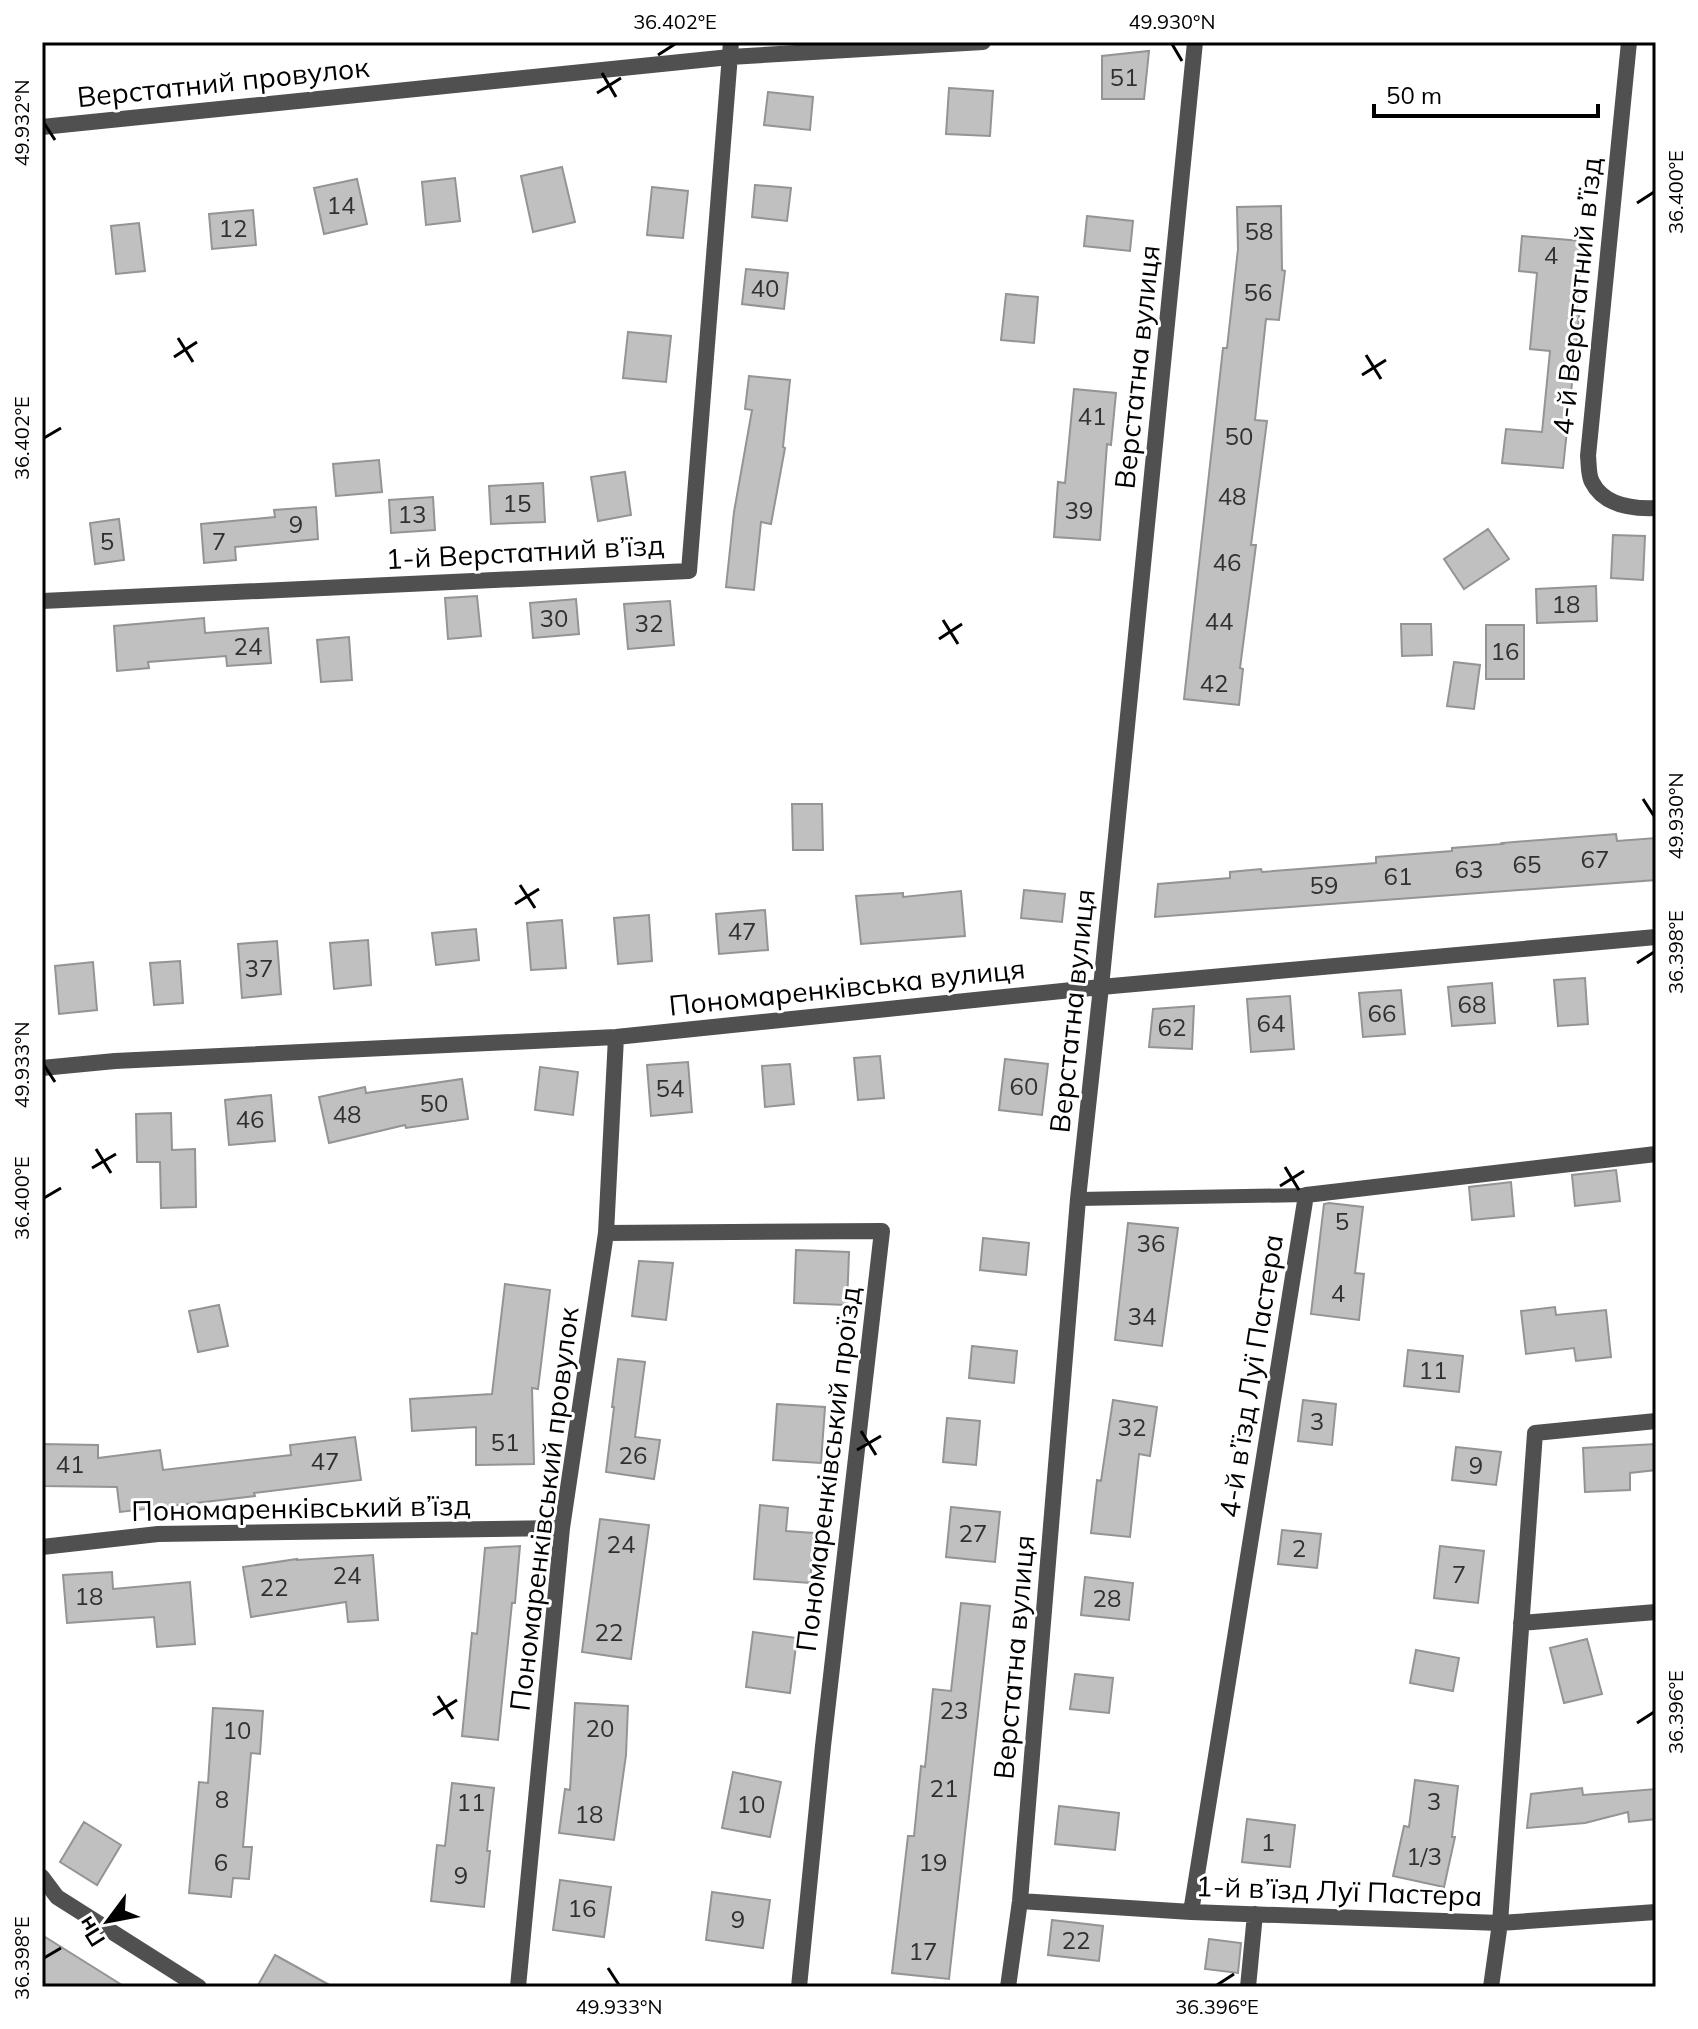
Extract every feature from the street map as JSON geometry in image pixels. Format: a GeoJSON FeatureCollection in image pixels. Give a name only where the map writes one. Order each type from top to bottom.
{"type":"FeatureCollection","features":[{"type":"Feature","properties":{"kind":"street","name":"Верстатний провулок"},"geometry":{"type":"LineString","coordinates":[[42,127],[730,50],[983,42]]}},
{"type":"Feature","properties":{"kind":"street","name":"Верстатна вулиця"},"geometry":{"type":"LineString","coordinates":[[1008,1987],[1020,1901],[1078,1199],[1195,42]]}},
{"type":"Feature","properties":{"kind":"street","name":"4-й Верстатний в’їзд"},"geometry":{"type":"LineString","coordinates":[[1629,42],[1588,456],[1591,481],[1610,502],[1638,509],[1656,508]]}},
{"type":"Feature","properties":{"kind":"street","name":"1-й Верстатний в’їзд"},"geometry":{"type":"LineString","coordinates":[[42,601],[689,571],[730,50]]}},
{"type":"Feature","properties":{"kind":"street","name":"Пономаренківська вулиця"},"geometry":{"type":"LineString","coordinates":[[42,1068],[115,1061],[616,1037],[1101,987],[1656,937]]}},
{"type":"Feature","properties":{"kind":"street","name":"Пономаренківський провулок"},"geometry":{"type":"LineString","coordinates":[[518,1987],[562,1528],[606,1233],[616,1037]]}},
{"type":"Feature","properties":{"kind":"street"},"geometry":{"type":"LineString","coordinates":[[1306,1195],[1656,1154]]}},
{"type":"Feature","properties":{"kind":"street","name":"4-й в’їзд Луї Пастера"},"geometry":{"type":"LineString","coordinates":[[1191,1912],[1306,1195]]}},
{"type":"Feature","properties":{"kind":"street","name":"Пономаренківський проїзд"},"geometry":{"type":"LineString","coordinates":[[606,1233],[882,1231],[823,1746],[799,1987]]}},
{"type":"Feature","properties":{"kind":"street"},"geometry":{"type":"LineString","coordinates":[[1491,1987],[1500,1923],[1535,1433],[1656,1421]]}},
{"type":"Feature","properties":{"kind":"street","name":"Пономаренківський в’їзд"},"geometry":{"type":"LineString","coordinates":[[42,1547],[158,1534],[562,1528]]}},
{"type":"Feature","properties":{"kind":"street"},"geometry":{"type":"LineString","coordinates":[[1521,1623],[1656,1612]]}},
{"type":"Feature","properties":{"kind":"street"},"geometry":{"type":"LineString","coordinates":[[42,1877],[57,1897],[199,1987]]}},
{"type":"Feature","properties":{"kind":"street","name":"1-й в’їзд Луї Пастера"},"geometry":{"type":"LineString","coordinates":[[1020,1901],[1191,1912],[1500,1923],[1656,1912]]}},
{"type":"Feature","properties":{"kind":"street"},"geometry":{"type":"LineString","coordinates":[[1248,1987],[1255,1914]]}},
{"type":"Feature","properties":{"kind":"lane"},"geometry":{"type":"LineString","coordinates":[[1078,1199],[1306,1195]]}},
{"type":"Feature","properties":{"kind":"building"},"geometry":{"type":"Polygon","coordinates":[[[1149,51],[1144,99],[1102,99],[1102,56],[1149,51]]]}},
{"type":"Feature","properties":{"kind":"building"},"geometry":{"type":"Polygon","coordinates":[[[949,88],[993,91],[990,136],[946,134],[949,88]]]}},
{"type":"Feature","properties":{"kind":"building"},"geometry":{"type":"Polygon","coordinates":[[[768,92],[813,97],[810,130],[764,125],[768,92]]]}},
{"type":"Feature","properties":{"kind":"building"},"geometry":{"type":"Polygon","coordinates":[[[562,167],[575,222],[533,232],[521,176],[562,167]]]}},
{"type":"Feature","properties":{"kind":"building"},"geometry":{"type":"Polygon","coordinates":[[[455,178],[460,221],[426,225],[422,182],[455,178]]]}},
{"type":"Feature","properties":{"kind":"building"},"geometry":{"type":"Polygon","coordinates":[[[357,179],[367,224],[324,234],[314,188],[357,179]]]}},
{"type":"Feature","properties":{"kind":"building"},"geometry":{"type":"Polygon","coordinates":[[[755,185],[791,188],[787,221],[752,217],[755,185]]]}},
{"type":"Feature","properties":{"kind":"building"},"geometry":{"type":"Polygon","coordinates":[[[652,187],[688,191],[683,238],[647,235],[652,187]]]}},
{"type":"Feature","properties":{"kind":"building"},"geometry":{"type":"Polygon","coordinates":[[[1281,206],[1282,270],[1285,271],[1279,320],[1266,319],[1255,420],[1267,421],[1251,545],[1256,545],[1240,668],[1243,669],[1239,705],[1184,699],[1223,348],[1227,348],[1238,249],[1237,207],[1281,206]]]}},
{"type":"Feature","properties":{"kind":"building"},"geometry":{"type":"Polygon","coordinates":[[[253,210],[256,245],[212,249],[209,214],[253,210]]]}},
{"type":"Feature","properties":{"kind":"building"},"geometry":{"type":"Polygon","coordinates":[[[1087,216],[1133,221],[1130,251],[1084,246],[1087,216]]]}},
{"type":"Feature","properties":{"kind":"building"},"geometry":{"type":"Polygon","coordinates":[[[139,223],[145,271],[116,274],[111,226],[139,223]]]}},
{"type":"Feature","properties":{"kind":"building"},"geometry":{"type":"Polygon","coordinates":[[[1522,236],[1582,241],[1577,308],[1580,308],[1563,468],[1502,463],[1506,429],[1542,432],[1550,351],[1530,349],[1537,273],[1519,271],[1522,236]]]}},
{"type":"Feature","properties":{"kind":"building"},"geometry":{"type":"Polygon","coordinates":[[[746,269],[788,273],[784,309],[742,304],[746,269]]]}},
{"type":"Feature","properties":{"kind":"building"},"geometry":{"type":"Polygon","coordinates":[[[1006,294],[1038,297],[1034,343],[1001,340],[1006,294]]]}},
{"type":"Feature","properties":{"kind":"building"},"geometry":{"type":"Polygon","coordinates":[[[628,332],[671,336],[666,382],[623,378],[628,332]]]}},
{"type":"Feature","properties":{"kind":"building"},"geometry":{"type":"Polygon","coordinates":[[[749,376],[790,380],[785,448],[771,524],[761,522],[754,590],[726,587],[734,512],[752,410],[745,409],[749,376]]]}},
{"type":"Feature","properties":{"kind":"building"},"geometry":{"type":"Polygon","coordinates":[[[1074,389],[1116,393],[1111,445],[1107,444],[1100,540],[1054,537],[1058,482],[1065,483],[1074,389]]]}},
{"type":"Feature","properties":{"kind":"building"},"geometry":{"type":"Polygon","coordinates":[[[379,460],[382,492],[336,496],[333,464],[379,460]]]}},
{"type":"Feature","properties":{"kind":"building"},"geometry":{"type":"Polygon","coordinates":[[[625,472],[631,515],[598,521],[591,477],[625,472]]]}},
{"type":"Feature","properties":{"kind":"building"},"geometry":{"type":"Polygon","coordinates":[[[543,483],[545,522],[491,524],[489,486],[543,483]]]}},
{"type":"Feature","properties":{"kind":"building"},"geometry":{"type":"Polygon","coordinates":[[[433,497],[435,530],[391,533],[389,500],[433,497]]]}},
{"type":"Feature","properties":{"kind":"building"},"geometry":{"type":"Polygon","coordinates":[[[316,507],[318,539],[235,547],[236,560],[204,563],[201,524],[275,517],[274,510],[316,507]]]}},
{"type":"Feature","properties":{"kind":"building"},"geometry":{"type":"Polygon","coordinates":[[[119,519],[124,560],[95,564],[90,523],[119,519]]]}},
{"type":"Feature","properties":{"kind":"building"},"geometry":{"type":"Polygon","coordinates":[[[1488,529],[1509,559],[1464,589],[1444,559],[1488,529]]]}},
{"type":"Feature","properties":{"kind":"building"},"geometry":{"type":"Polygon","coordinates":[[[1613,535],[1645,536],[1643,580],[1611,578],[1613,535]]]}},
{"type":"Feature","properties":{"kind":"building"},"geometry":{"type":"Polygon","coordinates":[[[1596,586],[1597,621],[1537,623],[1536,589],[1596,586]]]}},
{"type":"Feature","properties":{"kind":"building"},"geometry":{"type":"Polygon","coordinates":[[[477,596],[481,636],[448,639],[445,598],[477,596]]]}},
{"type":"Feature","properties":{"kind":"building"},"geometry":{"type":"Polygon","coordinates":[[[576,599],[579,634],[533,638],[530,603],[576,599]]]}},
{"type":"Feature","properties":{"kind":"building"},"geometry":{"type":"Polygon","coordinates":[[[670,601],[674,645],[628,649],[624,604],[670,601]]]}},
{"type":"Feature","properties":{"kind":"building"},"geometry":{"type":"Polygon","coordinates":[[[204,618],[205,633],[268,628],[271,663],[227,666],[226,656],[148,662],[149,668],[117,671],[114,626],[204,618]]]}},
{"type":"Feature","properties":{"kind":"building"},"geometry":{"type":"Polygon","coordinates":[[[1401,624],[1431,624],[1432,655],[1402,656],[1401,624]]]}},
{"type":"Feature","properties":{"kind":"building"},"geometry":{"type":"Polygon","coordinates":[[[1486,625],[1524,625],[1524,679],[1486,679],[1486,625]]]}},
{"type":"Feature","properties":{"kind":"building"},"geometry":{"type":"Polygon","coordinates":[[[349,637],[352,680],[321,682],[317,640],[349,637]]]}},
{"type":"Feature","properties":{"kind":"building"},"geometry":{"type":"Polygon","coordinates":[[[1454,662],[1480,665],[1474,709],[1447,706],[1454,662]]]}},
{"type":"Feature","properties":{"kind":"building"},"geometry":{"type":"Polygon","coordinates":[[[792,804],[822,804],[823,850],[793,850],[792,804]]]}},
{"type":"Feature","properties":{"kind":"building"},"geometry":{"type":"Polygon","coordinates":[[[1616,834],[1617,841],[1656,838],[1656,880],[1155,917],[1158,884],[1230,878],[1230,872],[1376,863],[1376,857],[1616,834]]]}},
{"type":"Feature","properties":{"kind":"building"},"geometry":{"type":"Polygon","coordinates":[[[1024,890],[1065,894],[1062,922],[1021,918],[1024,890]]]}},
{"type":"Feature","properties":{"kind":"building"},"geometry":{"type":"Polygon","coordinates":[[[961,891],[965,936],[861,944],[856,896],[903,893],[903,897],[961,891]]]}},
{"type":"Feature","properties":{"kind":"building"},"geometry":{"type":"Polygon","coordinates":[[[765,910],[768,950],[719,954],[716,914],[765,910]]]}},
{"type":"Feature","properties":{"kind":"building"},"geometry":{"type":"Polygon","coordinates":[[[649,915],[652,961],[618,964],[614,918],[649,915]]]}},
{"type":"Feature","properties":{"kind":"building"},"geometry":{"type":"Polygon","coordinates":[[[562,920],[566,968],[531,970],[527,923],[562,920]]]}},
{"type":"Feature","properties":{"kind":"building"},"geometry":{"type":"Polygon","coordinates":[[[476,929],[479,960],[436,965],[432,933],[476,929]]]}},
{"type":"Feature","properties":{"kind":"building"},"geometry":{"type":"Polygon","coordinates":[[[368,940],[371,985],[334,989],[330,943],[368,940]]]}},
{"type":"Feature","properties":{"kind":"building"},"geometry":{"type":"Polygon","coordinates":[[[277,941],[281,994],[242,998],[238,944],[277,941]]]}},
{"type":"Feature","properties":{"kind":"building"},"geometry":{"type":"Polygon","coordinates":[[[180,961],[183,1003],[154,1005],[150,963],[180,961]]]}},
{"type":"Feature","properties":{"kind":"building"},"geometry":{"type":"Polygon","coordinates":[[[93,962],[97,1010],[59,1014],[55,966],[93,962]]]}},
{"type":"Feature","properties":{"kind":"building"},"geometry":{"type":"Polygon","coordinates":[[[1585,978],[1588,1024],[1558,1026],[1554,980],[1585,978]]]}},
{"type":"Feature","properties":{"kind":"building"},"geometry":{"type":"Polygon","coordinates":[[[1492,983],[1495,1023],[1452,1026],[1448,987],[1492,983]]]}},
{"type":"Feature","properties":{"kind":"building"},"geometry":{"type":"Polygon","coordinates":[[[1401,990],[1405,1034],[1363,1037],[1359,993],[1401,990]]]}},
{"type":"Feature","properties":{"kind":"building"},"geometry":{"type":"Polygon","coordinates":[[[1290,996],[1294,1049],[1251,1052],[1247,999],[1290,996]]]}},
{"type":"Feature","properties":{"kind":"building"},"geometry":{"type":"Polygon","coordinates":[[[1194,1006],[1192,1049],[1149,1047],[1153,1009],[1194,1006]]]}},
{"type":"Feature","properties":{"kind":"building"},"geometry":{"type":"Polygon","coordinates":[[[880,1056],[884,1098],[858,1100],[854,1058],[880,1056]]]}},
{"type":"Feature","properties":{"kind":"building"},"geometry":{"type":"Polygon","coordinates":[[[1005,1059],[1048,1064],[1042,1115],[999,1110],[1005,1059]]]}},
{"type":"Feature","properties":{"kind":"building"},"geometry":{"type":"Polygon","coordinates":[[[688,1062],[692,1112],[651,1116],[647,1065],[688,1062]]]}},
{"type":"Feature","properties":{"kind":"building"},"geometry":{"type":"Polygon","coordinates":[[[790,1064],[794,1104],[765,1107],[762,1066],[790,1064]]]}},
{"type":"Feature","properties":{"kind":"building"},"geometry":{"type":"Polygon","coordinates":[[[540,1067],[578,1072],[573,1115],[535,1110],[540,1067]]]}},
{"type":"Feature","properties":{"kind":"building"},"geometry":{"type":"Polygon","coordinates":[[[462,1079],[468,1119],[406,1128],[405,1125],[329,1143],[319,1097],[365,1087],[366,1093],[462,1079]]]}},
{"type":"Feature","properties":{"kind":"building"},"geometry":{"type":"Polygon","coordinates":[[[271,1095],[275,1141],[229,1145],[225,1100],[271,1095]]]}},
{"type":"Feature","properties":{"kind":"building"},"geometry":{"type":"Polygon","coordinates":[[[171,1113],[172,1150],[195,1149],[196,1207],[161,1208],[160,1162],[137,1162],[136,1114],[171,1113]]]}},
{"type":"Feature","properties":{"kind":"building"},"geometry":{"type":"Polygon","coordinates":[[[1616,1170],[1620,1201],[1575,1206],[1572,1175],[1616,1170]]]}},
{"type":"Feature","properties":{"kind":"building"},"geometry":{"type":"Polygon","coordinates":[[[1511,1182],[1514,1216],[1472,1220],[1469,1187],[1511,1182]]]}},
{"type":"Feature","properties":{"kind":"building"},"geometry":{"type":"Polygon","coordinates":[[[1324,1204],[1363,1207],[1355,1273],[1364,1274],[1359,1320],[1311,1314],[1324,1204]]]}},
{"type":"Feature","properties":{"kind":"building"},"geometry":{"type":"Polygon","coordinates":[[[1128,1223],[1178,1228],[1162,1346],[1115,1340],[1128,1223]]]}},
{"type":"Feature","properties":{"kind":"building"},"geometry":{"type":"Polygon","coordinates":[[[983,1238],[1029,1243],[1026,1275],[980,1270],[983,1238]]]}},
{"type":"Feature","properties":{"kind":"building"},"geometry":{"type":"Polygon","coordinates":[[[796,1250],[849,1252],[847,1305],[794,1303],[796,1250]]]}},
{"type":"Feature","properties":{"kind":"building"},"geometry":{"type":"Polygon","coordinates":[[[639,1261],[673,1263],[666,1320],[632,1316],[639,1261]]]}},
{"type":"Feature","properties":{"kind":"building"},"geometry":{"type":"Polygon","coordinates":[[[505,1284],[550,1290],[538,1389],[532,1388],[534,1464],[476,1465],[476,1427],[412,1431],[410,1399],[492,1394],[505,1284]]]}},
{"type":"Feature","properties":{"kind":"building"},"geometry":{"type":"Polygon","coordinates":[[[219,1305],[228,1346],[198,1352],[189,1311],[219,1305]]]}},
{"type":"Feature","properties":{"kind":"building"},"geometry":{"type":"Polygon","coordinates":[[[1555,1307],[1556,1315],[1606,1310],[1611,1357],[1576,1361],[1574,1348],[1526,1354],[1521,1311],[1555,1307]]]}},
{"type":"Feature","properties":{"kind":"building"},"geometry":{"type":"Polygon","coordinates":[[[972,1346],[1017,1351],[1014,1383],[969,1378],[972,1346]]]}},
{"type":"Feature","properties":{"kind":"building"},"geometry":{"type":"Polygon","coordinates":[[[1408,1350],[1463,1356],[1459,1392],[1404,1386],[1408,1350]]]}},
{"type":"Feature","properties":{"kind":"building"},"geometry":{"type":"Polygon","coordinates":[[[618,1359],[645,1362],[635,1437],[660,1440],[654,1479],[606,1472],[618,1359]]]}},
{"type":"Feature","properties":{"kind":"building"},"geometry":{"type":"Polygon","coordinates":[[[1113,1400],[1157,1407],[1150,1456],[1139,1454],[1130,1537],[1091,1533],[1097,1480],[1101,1481],[1113,1400]]]}},
{"type":"Feature","properties":{"kind":"building"},"geometry":{"type":"Polygon","coordinates":[[[1303,1400],[1336,1404],[1332,1445],[1298,1441],[1303,1400]]]}},
{"type":"Feature","properties":{"kind":"building"},"geometry":{"type":"Polygon","coordinates":[[[777,1404],[825,1407],[821,1463],[773,1460],[777,1404]]]}},
{"type":"Feature","properties":{"kind":"building"},"geometry":{"type":"Polygon","coordinates":[[[947,1418],[980,1421],[976,1465],[943,1462],[947,1418]]]}},
{"type":"Feature","properties":{"kind":"building"},"geometry":{"type":"Polygon","coordinates":[[[355,1437],[361,1480],[120,1512],[117,1487],[42,1486],[42,1444],[98,1445],[98,1458],[160,1450],[163,1470],[291,1455],[290,1445],[355,1437]]]}},
{"type":"Feature","properties":{"kind":"building"},"geometry":{"type":"Polygon","coordinates":[[[1656,1444],[1656,1470],[1630,1473],[1630,1490],[1585,1492],[1583,1448],[1656,1444]]]}},
{"type":"Feature","properties":{"kind":"building"},"geometry":{"type":"Polygon","coordinates":[[[1456,1447],[1501,1452],[1496,1485],[1452,1480],[1456,1447]]]}},
{"type":"Feature","properties":{"kind":"building"},"geometry":{"type":"Polygon","coordinates":[[[760,1505],[788,1508],[786,1531],[814,1533],[810,1583],[754,1579],[760,1505]]]}},
{"type":"Feature","properties":{"kind":"building"},"geometry":{"type":"Polygon","coordinates":[[[951,1507],[1000,1512],[995,1562],[946,1557],[951,1507]]]}},
{"type":"Feature","properties":{"kind":"building"},"geometry":{"type":"Polygon","coordinates":[[[600,1519],[649,1525],[631,1659],[582,1652],[600,1519]]]}},
{"type":"Feature","properties":{"kind":"building"},"geometry":{"type":"Polygon","coordinates":[[[1282,1530],[1321,1534],[1317,1568],[1278,1564],[1282,1530]]]}},
{"type":"Feature","properties":{"kind":"building"},"geometry":{"type":"Polygon","coordinates":[[[520,1546],[498,1740],[462,1736],[472,1633],[477,1634],[485,1548],[520,1546]]]}},
{"type":"Feature","properties":{"kind":"building"},"geometry":{"type":"Polygon","coordinates":[[[1440,1546],[1484,1551],[1478,1603],[1434,1598],[1440,1546]]]}},
{"type":"Feature","properties":{"kind":"building"},"geometry":{"type":"Polygon","coordinates":[[[373,1555],[378,1620],[348,1622],[346,1602],[251,1617],[243,1567],[297,1559],[373,1555]]]}},
{"type":"Feature","properties":{"kind":"building"},"geometry":{"type":"Polygon","coordinates":[[[112,1572],[113,1589],[190,1582],[195,1644],[157,1647],[154,1617],[67,1623],[63,1575],[112,1572]]]}},
{"type":"Feature","properties":{"kind":"building"},"geometry":{"type":"Polygon","coordinates":[[[1085,1577],[1133,1583],[1129,1620],[1081,1615],[1085,1577]]]}},
{"type":"Feature","properties":{"kind":"building"},"geometry":{"type":"Polygon","coordinates":[[[961,1603],[990,1606],[949,1979],[892,1973],[908,1836],[914,1836],[933,1689],[951,1691],[961,1603]]]}},
{"type":"Feature","properties":{"kind":"building"},"geometry":{"type":"Polygon","coordinates":[[[753,1632],[797,1638],[790,1693],[746,1687],[753,1632]]]}},
{"type":"Feature","properties":{"kind":"building"},"geometry":{"type":"Polygon","coordinates":[[[1587,1639],[1602,1694],[1564,1703],[1550,1648],[1587,1639]]]}},
{"type":"Feature","properties":{"kind":"building"},"geometry":{"type":"Polygon","coordinates":[[[1416,1650],[1459,1658],[1453,1691],[1410,1683],[1416,1650]]]}},
{"type":"Feature","properties":{"kind":"building"},"geometry":{"type":"Polygon","coordinates":[[[1075,1674],[1113,1678],[1109,1713],[1070,1709],[1075,1674]]]}},
{"type":"Feature","properties":{"kind":"building"},"geometry":{"type":"Polygon","coordinates":[[[575,1703],[628,1706],[626,1755],[614,1840],[559,1833],[565,1789],[570,1790],[575,1703]]]}},
{"type":"Feature","properties":{"kind":"building"},"geometry":{"type":"Polygon","coordinates":[[[213,1708],[263,1711],[260,1754],[251,1753],[243,1847],[252,1847],[249,1879],[233,1878],[231,1897],[189,1893],[199,1782],[208,1783],[213,1708]]]}},
{"type":"Feature","properties":{"kind":"building"},"geometry":{"type":"Polygon","coordinates":[[[733,1772],[781,1782],[770,1837],[722,1828],[733,1772]]]}},
{"type":"Feature","properties":{"kind":"building"},"geometry":{"type":"Polygon","coordinates":[[[1415,1780],[1458,1786],[1452,1837],[1455,1837],[1444,1887],[1393,1876],[1404,1826],[1409,1827],[1415,1780]]]}},
{"type":"Feature","properties":{"kind":"building"},"geometry":{"type":"Polygon","coordinates":[[[452,1783],[494,1788],[484,1907],[431,1901],[437,1845],[445,1846],[452,1783]]]}},
{"type":"Feature","properties":{"kind":"building"},"geometry":{"type":"Polygon","coordinates":[[[1582,1788],[1583,1795],[1656,1789],[1656,1819],[1629,1822],[1628,1812],[1585,1823],[1527,1828],[1531,1794],[1582,1788]]]}},
{"type":"Feature","properties":{"kind":"building"},"geometry":{"type":"Polygon","coordinates":[[[1059,1806],[1119,1813],[1115,1850],[1055,1844],[1059,1806]]]}},
{"type":"Feature","properties":{"kind":"building"},"geometry":{"type":"Polygon","coordinates":[[[1247,1819],[1295,1825],[1290,1867],[1242,1862],[1247,1819]]]}},
{"type":"Feature","properties":{"kind":"building"},"geometry":{"type":"Polygon","coordinates":[[[84,1822],[121,1845],[97,1885],[60,1862],[84,1822]]]}},
{"type":"Feature","properties":{"kind":"building"},"geometry":{"type":"Polygon","coordinates":[[[560,1880],[611,1887],[604,1937],[553,1930],[560,1880]]]}},
{"type":"Feature","properties":{"kind":"building"},"geometry":{"type":"Polygon","coordinates":[[[712,1892],[770,1900],[763,1948],[706,1940],[712,1892]]]}},
{"type":"Feature","properties":{"kind":"building"},"geometry":{"type":"Polygon","coordinates":[[[1052,1920],[1103,1926],[1099,1961],[1048,1955],[1052,1920]]]}},
{"type":"Feature","properties":{"kind":"building"},"geometry":{"type":"Polygon","coordinates":[[[42,1935],[125,1987],[42,1987],[42,1935]]]}},
{"type":"Feature","properties":{"kind":"building"},"geometry":{"type":"Polygon","coordinates":[[[1209,1939],[1241,1943],[1238,1973],[1205,1969],[1209,1939]]]}},
{"type":"Feature","properties":{"kind":"building"},"geometry":{"type":"Polygon","coordinates":[[[275,1955],[333,1987],[257,1987],[275,1955]]]}}]}
